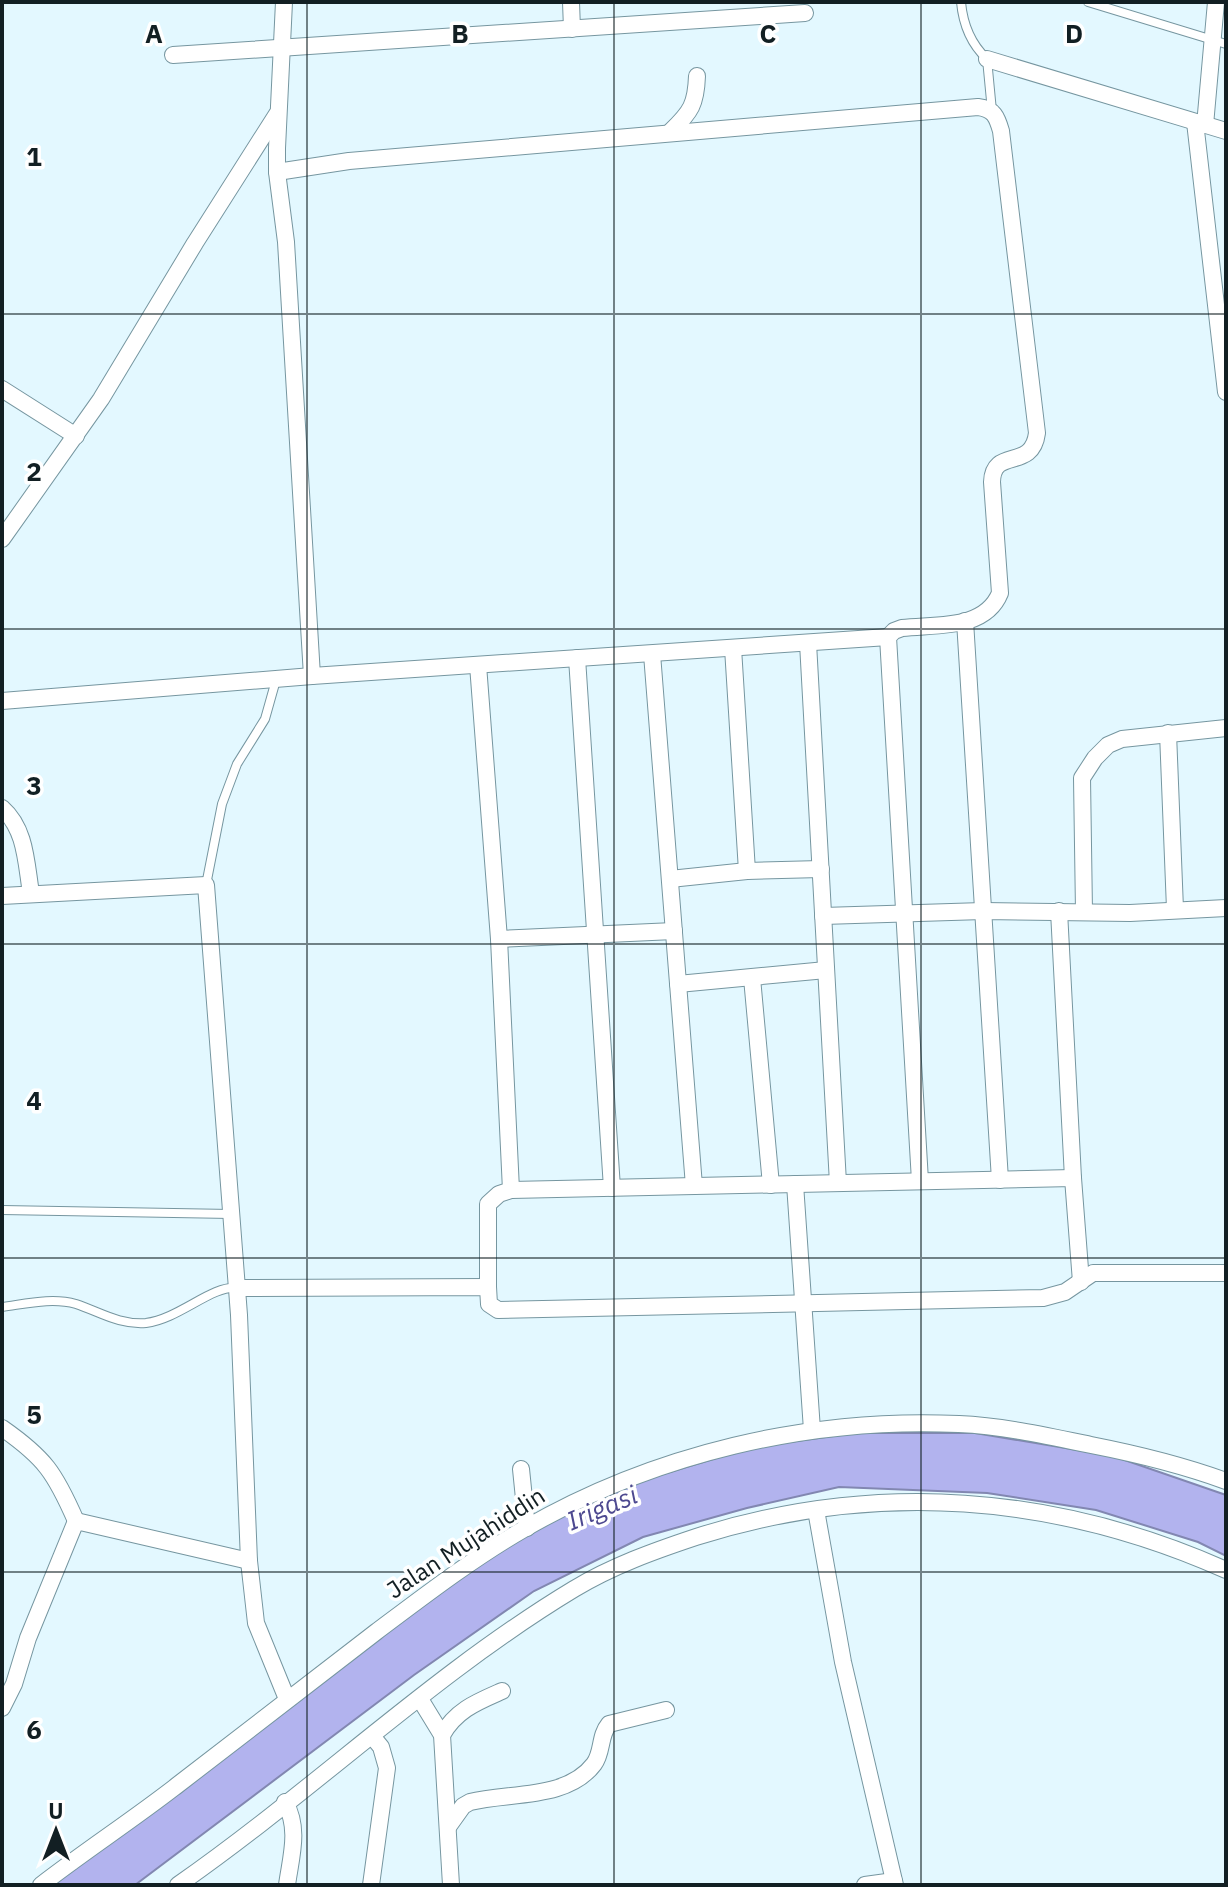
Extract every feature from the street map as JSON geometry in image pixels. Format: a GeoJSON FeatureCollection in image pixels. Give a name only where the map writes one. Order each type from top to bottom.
{"type":"FeatureCollection","features":[{"type":"Feature","properties":{"kind":"street"},"geometry":{"type":"LineString","coordinates":[[284,2],[277,172],[286,242],[312,676]]}},
{"type":"Feature","properties":{"kind":"street"},"geometry":{"type":"LineString","coordinates":[[571,2],[572,29]]}},
{"type":"Feature","properties":{"kind":"street"},"geometry":{"type":"LineString","coordinates":[[1216,2],[1219,42],[1200,124],[1226,392]]}},
{"type":"Feature","properties":{"kind":"street"},"geometry":{"type":"LineString","coordinates":[[173,55],[805,13]]}},
{"type":"Feature","properties":{"kind":"street"},"geometry":{"type":"LineString","coordinates":[[987,59],[1226,131]]}},
{"type":"Feature","properties":{"kind":"street"},"geometry":{"type":"LineString","coordinates":[[671,131],[692,107],[696,98],[697,76]]}},
{"type":"Feature","properties":{"kind":"street"},"geometry":{"type":"LineString","coordinates":[[2,701],[312,676],[888,637],[902,628],[965,621],[992,609],[1000,593],[992,482],[994,469],[997,464],[1028,454],[1036,444],[1037,433],[1001,131],[997,116],[992,111],[978,107],[671,131],[349,161],[277,172]]}},
{"type":"Feature","properties":{"kind":"street"},"geometry":{"type":"LineString","coordinates":[[2,539],[76,436],[279,110]]}},
{"type":"Feature","properties":{"kind":"street"},"geometry":{"type":"LineString","coordinates":[[2,389],[76,436]]}},
{"type":"Feature","properties":{"kind":"street"},"geometry":{"type":"LineString","coordinates":[[965,621],[1000,1180]]}},
{"type":"Feature","properties":{"kind":"street"},"geometry":{"type":"LineString","coordinates":[[888,637],[920,1181]]}},
{"type":"Feature","properties":{"kind":"street"},"geometry":{"type":"LineString","coordinates":[[808,643],[838,1183]]}},
{"type":"Feature","properties":{"kind":"street"},"geometry":{"type":"LineString","coordinates":[[733,648],[747,871]]}},
{"type":"Feature","properties":{"kind":"street"},"geometry":{"type":"LineString","coordinates":[[652,654],[694,1186]]}},
{"type":"Feature","properties":{"kind":"street"},"geometry":{"type":"LineString","coordinates":[[577,658],[612,1188]]}},
{"type":"Feature","properties":{"kind":"street"},"geometry":{"type":"LineString","coordinates":[[478,665],[499,939],[511,1190]]}},
{"type":"Feature","properties":{"kind":"street"},"geometry":{"type":"LineString","coordinates":[[1084,912],[1082,778],[1095,758],[1108,745],[1122,739],[1226,728]]}},
{"type":"Feature","properties":{"kind":"street"},"geometry":{"type":"LineString","coordinates":[[1168,733],[1175,909]]}},
{"type":"Feature","properties":{"kind":"street"},"geometry":{"type":"LineString","coordinates":[[2,808],[14,820],[23,844],[31,893]]}},
{"type":"Feature","properties":{"kind":"street"},"geometry":{"type":"LineString","coordinates":[[670,879],[747,871],[821,869]]}},
{"type":"Feature","properties":{"kind":"street"},"geometry":{"type":"LineString","coordinates":[[2,896],[206,885],[237,1288],[249,1561],[256,1623],[287,1699]]}},
{"type":"Feature","properties":{"kind":"street"},"geometry":{"type":"LineString","coordinates":[[823,916],[983,911],[1130,913],[1226,908]]}},
{"type":"Feature","properties":{"kind":"street"},"geometry":{"type":"LineString","coordinates":[[1059,911],[1081,1282]]}},
{"type":"Feature","properties":{"kind":"street"},"geometry":{"type":"LineString","coordinates":[[499,939],[674,931]]}},
{"type":"Feature","properties":{"kind":"street"},"geometry":{"type":"LineString","coordinates":[[678,984],[826,970]]}},
{"type":"Feature","properties":{"kind":"street"},"geometry":{"type":"LineString","coordinates":[[752,978],[771,1185]]}},
{"type":"Feature","properties":{"kind":"street"},"geometry":{"type":"LineString","coordinates":[[1073,1178],[511,1190],[499,1194],[488,1204],[489,1304],[498,1310],[1043,1298],[1065,1292],[1093,1273],[1226,1273]]}},
{"type":"Feature","properties":{"kind":"street"},"geometry":{"type":"LineString","coordinates":[[795,1184],[812,1430]]}},
{"type":"Feature","properties":{"kind":"street"},"geometry":{"type":"LineString","coordinates":[[237,1288],[488,1287]]}},
{"type":"Feature","properties":{"kind":"street","name":"Jalan Mujahiddin"},"geometry":{"type":"LineString","coordinates":[[41,1885],[173,1789],[421,1598],[527,1528],[572,1504],[660,1467],[812,1430],[961,1424],[1032,1433],[1110,1449],[1192,1469],[1226,1481]]}},
{"type":"Feature","properties":{"kind":"street"},"geometry":{"type":"LineString","coordinates":[[2,1428],[31,1449],[57,1479],[76,1521],[2,1708]]}},
{"type":"Feature","properties":{"kind":"street"},"geometry":{"type":"LineString","coordinates":[[521,1469],[527,1528]]}},
{"type":"Feature","properties":{"kind":"street"},"geometry":{"type":"LineString","coordinates":[[188,1882],[285,1802],[511,1630],[603,1573],[639,1557],[725,1528],[816,1510],[901,1500],[1037,1512],[1116,1529],[1172,1546],[1226,1570]]}},
{"type":"Feature","properties":{"kind":"street"},"geometry":{"type":"LineString","coordinates":[[816,1510],[843,1662],[895,1883],[865,1885]]}},
{"type":"Feature","properties":{"kind":"street"},"geometry":{"type":"LineString","coordinates":[[76,1521],[249,1561]]}},
{"type":"Feature","properties":{"kind":"street"},"geometry":{"type":"LineString","coordinates":[[442,1735],[454,1716],[464,1708],[502,1691]]}},
{"type":"Feature","properties":{"kind":"street"},"geometry":{"type":"LineString","coordinates":[[420,1699],[442,1735],[451,1885]]}},
{"type":"Feature","properties":{"kind":"street"},"geometry":{"type":"LineString","coordinates":[[448,1827],[463,1806],[470,1802],[544,1791],[577,1779],[594,1764],[609,1724],[666,1710]]}},
{"type":"Feature","properties":{"kind":"street"},"geometry":{"type":"LineString","coordinates":[[371,1885],[387,1768],[381,1747],[372,1736]]}},
{"type":"Feature","properties":{"kind":"street"},"geometry":{"type":"LineString","coordinates":[[285,1802],[292,1814],[295,1830],[287,1885]]}},
{"type":"Feature","properties":{"kind":"lane"},"geometry":{"type":"LineString","coordinates":[[961,2],[974,47],[987,59],[992,111]]}},
{"type":"Feature","properties":{"kind":"lane"},"geometry":{"type":"LineString","coordinates":[[1088,2],[1219,42]]}},
{"type":"Feature","properties":{"kind":"lane"},"geometry":{"type":"LineString","coordinates":[[206,885],[222,804],[237,764],[265,719],[277,679]]}},
{"type":"Feature","properties":{"kind":"lane"},"geometry":{"type":"LineString","coordinates":[[2,1210],[231,1214]]}},
{"type":"Feature","properties":{"kind":"lane"},"geometry":{"type":"LineString","coordinates":[[2,1307],[46,1301],[73,1303],[121,1322],[150,1322],[177,1314],[219,1289],[237,1288]]}},
{"type":"Feature","properties":{"kind":"water","name":"Irigasi"},"geometry":{"type":"Polygon","coordinates":[[[855,1433],[975,1433],[1113,1456],[1226,1495],[1226,1556],[1198,1542],[1096,1510],[987,1493],[839,1487],[643,1537],[534,1591],[414,1675],[135,1885],[49,1885],[521,1534],[610,1490],[753,1447],[855,1433]]]}}]}
